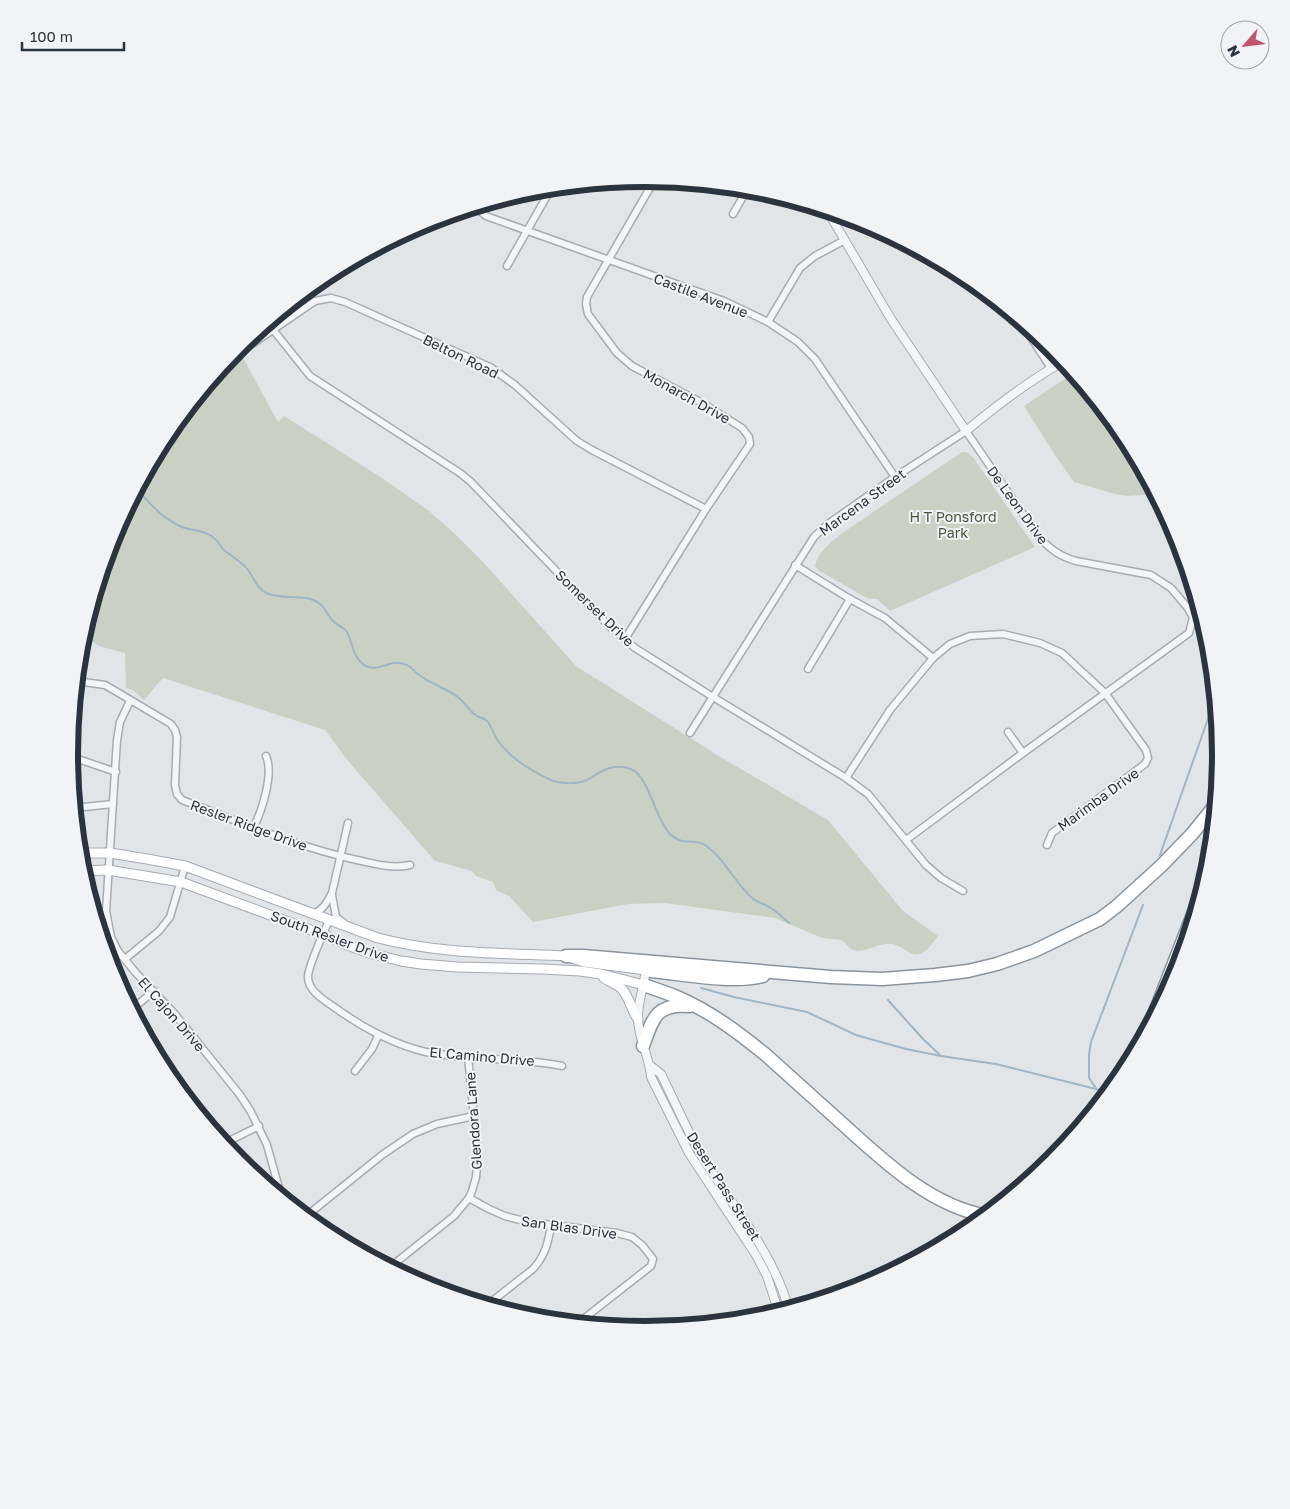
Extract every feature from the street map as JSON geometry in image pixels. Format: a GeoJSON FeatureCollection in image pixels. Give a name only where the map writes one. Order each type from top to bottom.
{"type":"FeatureCollection","features":[{"type":"Feature","properties":{"kind":"highway"},"geometry":{"type":"LineString","coordinates":[[566,956],[831,977],[882,979],[968,971],[997,964],[1034,951],[1100,919],[1142,885],[1192,834],[1209,812]]}},
{"type":"Feature","properties":{"kind":"highway"},"geometry":{"type":"LineString","coordinates":[[646,970],[728,979],[754,979],[780,972]]}},
{"type":"Feature","properties":{"kind":"highway"},"geometry":{"type":"LineString","coordinates":[[644,985],[677,997],[727,1026],[766,1055],[888,1165],[937,1198],[976,1214]]}},
{"type":"Feature","properties":{"kind":"highway"},"geometry":{"type":"LineString","coordinates":[[643,1046],[651,1023],[659,1013],[666,1008],[677,1005],[694,1006]]}},
{"type":"Feature","properties":{"kind":"main road","name":"South Resler Drive"},"geometry":{"type":"LineString","coordinates":[[86,853],[110,853],[185,866],[378,938],[406,945],[439,950],[566,956],[584,962],[646,970]]}},
{"type":"Feature","properties":{"kind":"main road","name":"South Resler Drive"},"geometry":{"type":"LineString","coordinates":[[89,871],[108,870],[181,882],[324,934],[347,945],[401,961],[457,967],[543,969],[601,974],[644,985]]}},
{"type":"Feature","properties":{"kind":"main road"},"geometry":{"type":"LineString","coordinates":[[601,974],[622,990],[638,1019]]}},
{"type":"Feature","properties":{"kind":"street","name":"Monarch Drive"},"geometry":{"type":"LineString","coordinates":[[625,639],[706,509],[750,444],[749,436],[742,428],[704,404],[632,366],[617,353],[588,314],[587,297],[650,187]]}},
{"type":"Feature","properties":{"kind":"street"},"geometry":{"type":"LineString","coordinates":[[507,266],[547,196]]}},
{"type":"Feature","properties":{"kind":"street"},"geometry":{"type":"LineString","coordinates":[[734,214],[744,196]]}},
{"type":"Feature","properties":{"kind":"street","name":"Castile Avenue"},"geometry":{"type":"LineString","coordinates":[[480,212],[486,216],[526,232],[724,301],[768,322],[798,342],[815,359],[895,477]]}},
{"type":"Feature","properties":{"kind":"street","name":"De Leon Drive"},"geometry":{"type":"LineString","coordinates":[[832,219],[891,319],[1038,536],[1052,550],[1076,562],[1151,575],[1171,588],[1193,617],[1189,633],[906,840]]}},
{"type":"Feature","properties":{"kind":"street"},"geometry":{"type":"LineString","coordinates":[[768,322],[800,268],[815,256],[845,240]]}},
{"type":"Feature","properties":{"kind":"street","name":"Belton Road"},"geometry":{"type":"LineString","coordinates":[[261,337],[316,301],[331,298],[345,302],[490,367],[515,385],[577,441],[706,509]]}},
{"type":"Feature","properties":{"kind":"street","name":"Somerset Drive"},"geometry":{"type":"LineString","coordinates":[[273,329],[310,376],[471,482],[608,625],[635,648],[846,778],[872,799],[926,865],[936,874],[963,891]]}},
{"type":"Feature","properties":{"kind":"street"},"geometry":{"type":"LineString","coordinates":[[1034,342],[1051,368]]}},
{"type":"Feature","properties":{"kind":"street","name":"Marcena Street"},"geometry":{"type":"LineString","coordinates":[[690,733],[814,537],[828,524],[895,477],[966,431],[999,404],[1057,365]]}},
{"type":"Feature","properties":{"kind":"street"},"geometry":{"type":"LineString","coordinates":[[795,565],[885,618],[933,658]]}},
{"type":"Feature","properties":{"kind":"street"},"geometry":{"type":"LineString","coordinates":[[808,669],[850,599]]}},
{"type":"Feature","properties":{"kind":"street","name":"Marimba Drive"},"geometry":{"type":"LineString","coordinates":[[846,778],[890,710],[933,658],[950,644],[970,636],[1003,634],[1040,643],[1062,653],[1105,693],[1146,750],[1148,758],[1145,764],[1052,832],[1047,845]]}},
{"type":"Feature","properties":{"kind":"street"},"geometry":{"type":"LineString","coordinates":[[82,682],[105,686],[130,701]]}},
{"type":"Feature","properties":{"kind":"street","name":"El Cajon Drive"},"geometry":{"type":"LineString","coordinates":[[130,701],[120,722],[118,732],[108,870],[106,911],[113,943],[174,1013],[240,1095],[259,1126],[273,1161],[279,1188]]}},
{"type":"Feature","properties":{"kind":"street","name":"Resler Ridge Drive"},"geometry":{"type":"LineString","coordinates":[[130,701],[171,724],[175,730],[177,737],[175,786],[176,794],[182,800],[298,845],[390,867],[410,865]]}},
{"type":"Feature","properties":{"kind":"street"},"geometry":{"type":"LineString","coordinates":[[1008,732],[1023,753]]}},
{"type":"Feature","properties":{"kind":"street"},"geometry":{"type":"LineString","coordinates":[[254,827],[265,798],[269,769],[266,756]]}},
{"type":"Feature","properties":{"kind":"street"},"geometry":{"type":"LineString","coordinates":[[78,759],[116,772]]}},
{"type":"Feature","properties":{"kind":"street"},"geometry":{"type":"LineString","coordinates":[[80,807],[113,804]]}},
{"type":"Feature","properties":{"kind":"street"},"geometry":{"type":"LineString","coordinates":[[312,914],[320,910],[327,903],[332,894],[348,823]]}},
{"type":"Feature","properties":{"kind":"street"},"geometry":{"type":"LineString","coordinates":[[125,959],[166,924],[185,866]]}},
{"type":"Feature","properties":{"kind":"street"},"geometry":{"type":"LineString","coordinates":[[332,894],[336,917],[347,926]]}},
{"type":"Feature","properties":{"kind":"street","name":"El Camino Drive"},"geometry":{"type":"LineString","coordinates":[[329,920],[309,970],[309,982],[318,995],[351,1020],[378,1036],[428,1052],[468,1057],[544,1062],[562,1066]]}},
{"type":"Feature","properties":{"kind":"street","name":"Desert Pass Street"},"geometry":{"type":"LineString","coordinates":[[646,970],[638,1019],[643,1046],[651,1066],[651,1078],[689,1152],[756,1255],[770,1285],[777,1306]]}},
{"type":"Feature","properties":{"kind":"street"},"geometry":{"type":"LineString","coordinates":[[136,1006],[154,991]]}},
{"type":"Feature","properties":{"kind":"street"},"geometry":{"type":"LineString","coordinates":[[355,1071],[372,1049],[378,1036]]}},
{"type":"Feature","properties":{"kind":"street","name":"Glendora Lane"},"geometry":{"type":"LineString","coordinates":[[395,1263],[448,1221],[469,1198],[476,1177],[478,1155],[468,1057]]}},
{"type":"Feature","properties":{"kind":"street","name":"Desert Pass Street"},"geometry":{"type":"LineString","coordinates":[[651,1066],[661,1074],[700,1152],[764,1251],[784,1291],[787,1304]]}},
{"type":"Feature","properties":{"kind":"street"},"geometry":{"type":"LineString","coordinates":[[310,1212],[389,1150],[413,1134],[437,1124],[474,1116]]}},
{"type":"Feature","properties":{"kind":"street"},"geometry":{"type":"LineString","coordinates":[[229,1141],[259,1126]]}},
{"type":"Feature","properties":{"kind":"street"},"geometry":{"type":"LineString","coordinates":[[713,1191],[721,1186]]}},
{"type":"Feature","properties":{"kind":"street","name":"San Blas Drive"},"geometry":{"type":"LineString","coordinates":[[469,1198],[505,1216],[551,1226],[617,1233],[642,1244],[653,1259],[652,1264],[583,1318]]}},
{"type":"Feature","properties":{"kind":"street"},"geometry":{"type":"LineString","coordinates":[[492,1301],[539,1263],[546,1250],[551,1226]]}},
{"type":"Feature","properties":{"kind":"green space"},"geometry":{"type":"Polygon","coordinates":[[[243,358],[278,422],[284,416],[382,478],[429,511],[483,562],[576,666],[717,755],[828,820],[903,911],[938,936],[929,947],[919,954],[910,953],[892,944],[856,951],[851,949],[842,940],[822,938],[775,918],[665,903],[628,904],[533,922],[509,896],[496,890],[493,882],[476,876],[472,871],[435,861],[349,762],[325,730],[163,678],[144,700],[133,690],[126,688],[125,653],[99,646],[89,639],[108,572],[136,504],[173,439],[218,380],[238,360],[243,358]]]}},
{"type":"Feature","properties":{"kind":"green space"},"geometry":{"type":"Polygon","coordinates":[[[1069,377],[1117,439],[1149,495],[1128,496],[1115,494],[1074,482],[1024,406],[1069,377]]]}},
{"type":"Feature","properties":{"kind":"green space","name":"H T Ponsford Park"},"geometry":{"type":"Polygon","coordinates":[[[962,452],[966,452],[973,457],[1035,547],[890,611],[877,599],[867,598],[818,570],[815,566],[819,556],[837,537],[962,452]]]}},
{"type":"Feature","properties":{"kind":"waterway"},"geometry":{"type":"LineString","coordinates":[[141,494],[168,520],[182,527],[211,535],[225,551],[246,567],[258,586],[266,593],[308,598],[320,604],[333,621],[347,631],[355,654],[363,664],[372,668],[395,663],[406,664],[423,677],[454,695],[474,714],[487,721],[498,741],[509,754],[538,773],[553,781],[570,783],[587,780],[612,767],[631,769],[643,780],[660,819],[670,834],[680,840],[701,843],[712,850],[751,897],[775,910],[789,923]]}},
{"type":"Feature","properties":{"kind":"waterway"},"geometry":{"type":"LineString","coordinates":[[1160,855],[1211,713]]}},
{"type":"Feature","properties":{"kind":"waterway"},"geometry":{"type":"LineString","coordinates":[[1096,1088],[1089,1078],[1091,1042],[1143,905]]}},
{"type":"Feature","properties":{"kind":"waterway"},"geometry":{"type":"LineString","coordinates":[[701,988],[807,1012],[856,1035],[906,1049],[996,1064],[1101,1091]]}},
{"type":"Feature","properties":{"kind":"waterway"},"geometry":{"type":"LineString","coordinates":[[888,1000],[940,1055]]}}]}
